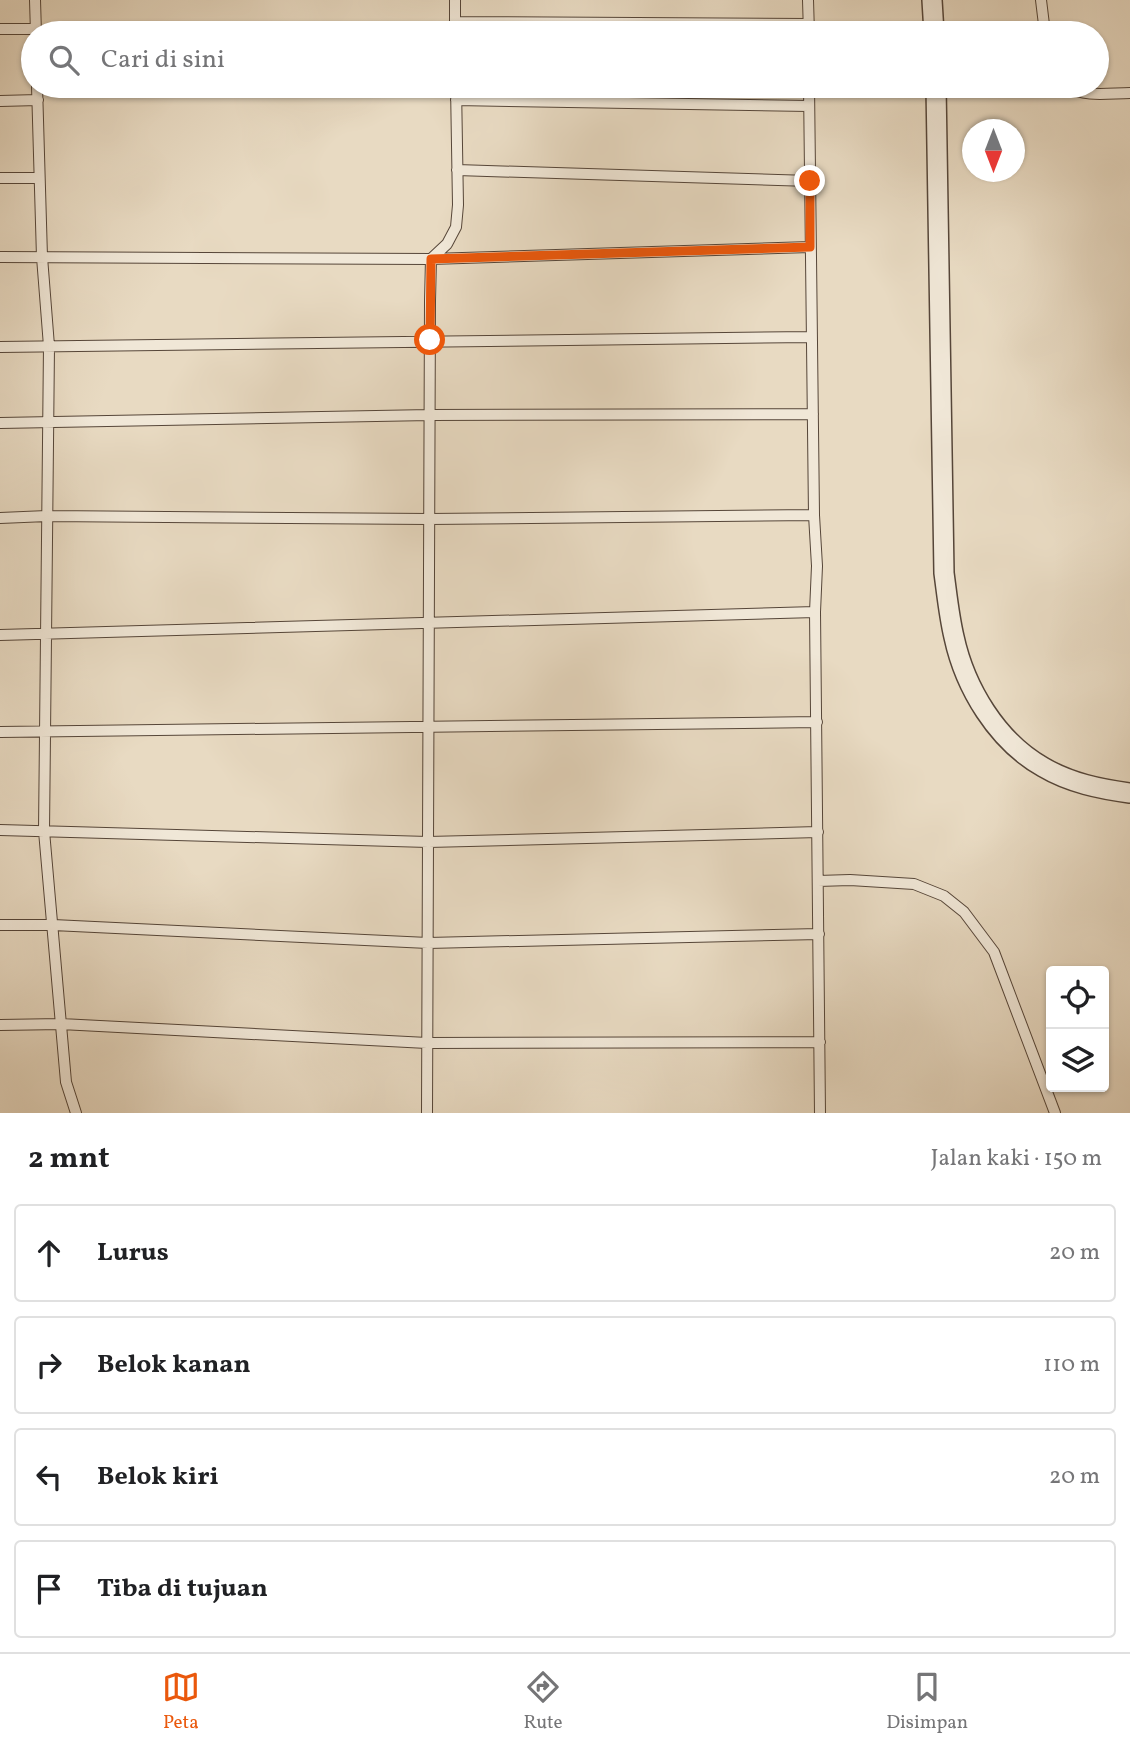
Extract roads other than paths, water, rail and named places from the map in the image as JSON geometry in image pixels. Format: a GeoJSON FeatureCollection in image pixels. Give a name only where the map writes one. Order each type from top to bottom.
{"type":"FeatureCollection","features":[{"type":"Feature","properties":{"kind":"street"},"geometry":{"type":"LineString","coordinates":[[932,0],[933,21]]}},
{"type":"Feature","properties":{"kind":"street"},"geometry":{"type":"LineString","coordinates":[[936,98],[944,573],[954,639],[967,678],[987,713],[1012,744],[1042,767],[1067,779],[1099,789],[1130,793]]}},
{"type":"Feature","properties":{"kind":"lane"},"geometry":{"type":"LineString","coordinates":[[35,0],[36,21]]}},
{"type":"Feature","properties":{"kind":"lane"},"geometry":{"type":"LineString","coordinates":[[455,0],[455,21]]}},
{"type":"Feature","properties":{"kind":"lane"},"geometry":{"type":"LineString","coordinates":[[808,0],[809,21]]}},
{"type":"Feature","properties":{"kind":"lane"},"geometry":{"type":"LineString","coordinates":[[1041,0],[1044,21]]}},
{"type":"Feature","properties":{"kind":"lane"},"geometry":{"type":"LineString","coordinates":[[0,29],[21,30]]}},
{"type":"Feature","properties":{"kind":"lane"},"geometry":{"type":"LineString","coordinates":[[1109,93],[1130,93]]}},
{"type":"Feature","properties":{"kind":"lane"},"geometry":{"type":"LineString","coordinates":[[809,98],[814,514],[817,566],[820,1113]]}},
{"type":"Feature","properties":{"kind":"lane"},"geometry":{"type":"LineString","coordinates":[[0,101],[38,100],[42,257],[49,346],[44,831],[66,1082],[76,1113]]}},
{"type":"Feature","properties":{"kind":"lane"},"geometry":{"type":"LineString","coordinates":[[428,1113],[431,259],[447,244],[456,227],[456,100],[809,106]]}},
{"type":"Feature","properties":{"kind":"lane"},"geometry":{"type":"LineString","coordinates":[[457,170],[810,181]]}},
{"type":"Feature","properties":{"kind":"lane"},"geometry":{"type":"LineString","coordinates":[[0,178],[40,178]]}},
{"type":"Feature","properties":{"kind":"lane"},"geometry":{"type":"LineString","coordinates":[[0,257],[431,259],[810,247]]}},
{"type":"Feature","properties":{"kind":"lane"},"geometry":{"type":"LineString","coordinates":[[0,347],[812,337]]}},
{"type":"Feature","properties":{"kind":"lane"},"geometry":{"type":"LineString","coordinates":[[0,423],[430,415],[813,414]]}},
{"type":"Feature","properties":{"kind":"lane"},"geometry":{"type":"LineString","coordinates":[[0,518],[47,516],[429,519],[814,514]]}},
{"type":"Feature","properties":{"kind":"lane"},"geometry":{"type":"LineString","coordinates":[[0,635],[816,612]]}},
{"type":"Feature","properties":{"kind":"lane"},"geometry":{"type":"LineString","coordinates":[[0,732],[817,722]]}},
{"type":"Feature","properties":{"kind":"lane"},"geometry":{"type":"LineString","coordinates":[[0,830],[428,842],[818,832]]}},
{"type":"Feature","properties":{"kind":"lane"},"geometry":{"type":"LineString","coordinates":[[818,881],[914,884],[944,896],[964,912],[993,952],[1055,1113]]}},
{"type":"Feature","properties":{"kind":"lane"},"geometry":{"type":"LineString","coordinates":[[0,925],[52,925],[428,943],[819,934]]}},
{"type":"Feature","properties":{"kind":"lane"},"geometry":{"type":"LineString","coordinates":[[0,1025],[61,1024],[428,1043],[820,1042]]}}]}
